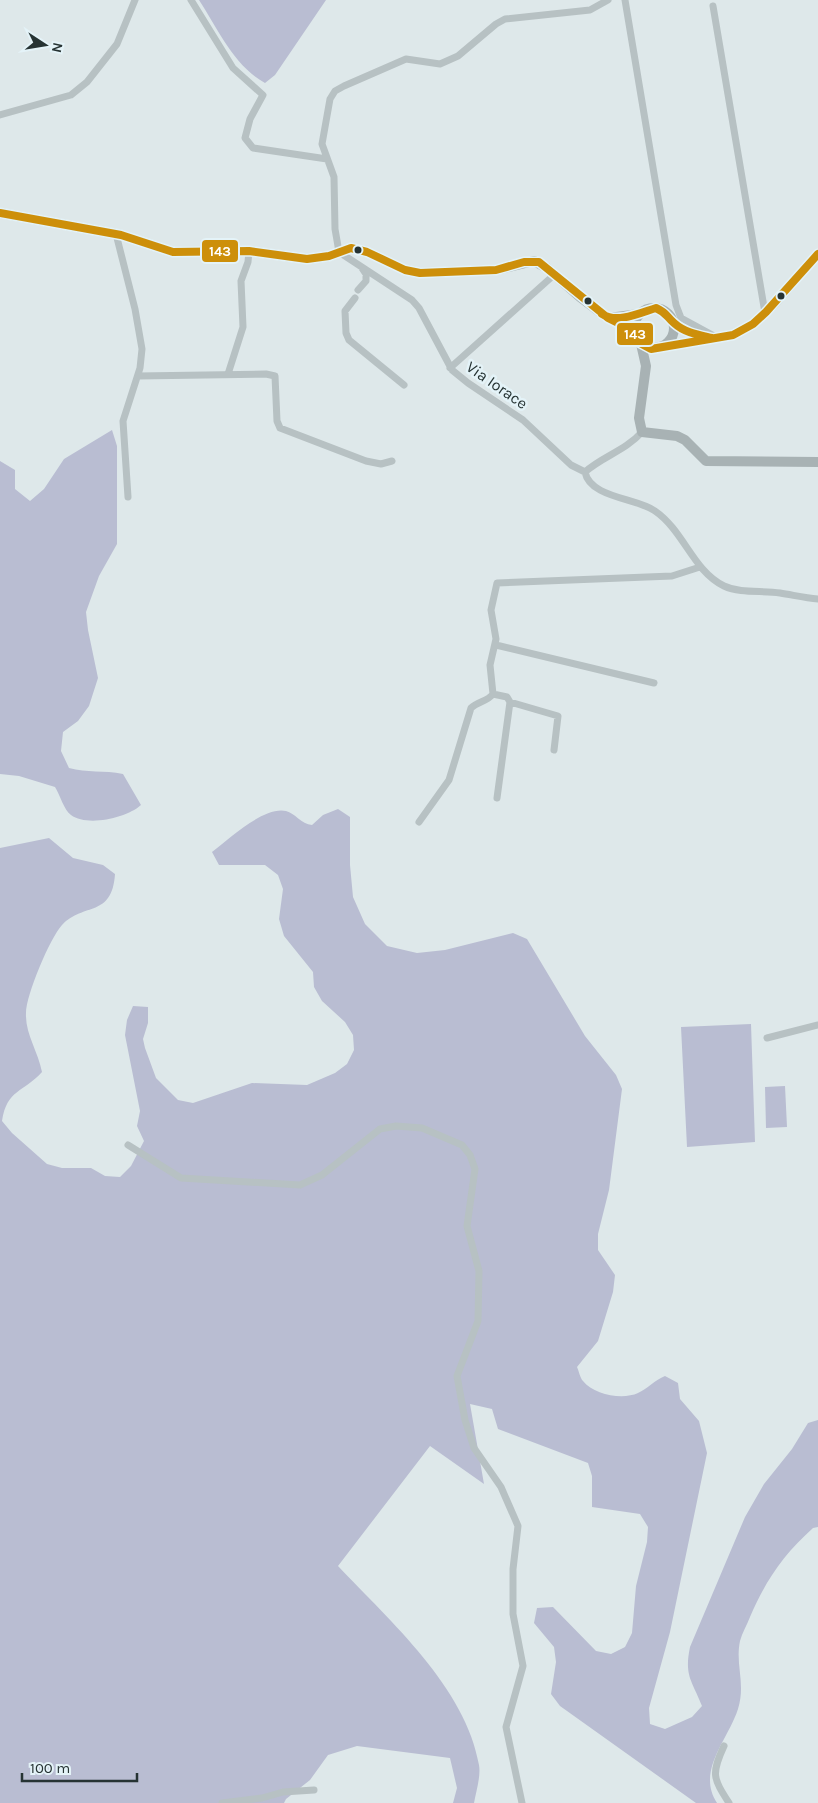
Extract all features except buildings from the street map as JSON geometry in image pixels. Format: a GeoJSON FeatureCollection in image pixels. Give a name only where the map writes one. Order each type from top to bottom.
{"type":"FeatureCollection","features":[{"type":"Feature","properties":{"kind":"street"},"geometry":{"type":"LineString","coordinates":[[0,115],[71,95],[87,82],[118,44],[135,0]]}},
{"type":"Feature","properties":{"kind":"street"},"geometry":{"type":"LineString","coordinates":[[190,0],[233,68],[263,95],[250,119],[245,138],[253,148],[327,159]]}},
{"type":"Feature","properties":{"kind":"street"},"geometry":{"type":"LineString","coordinates":[[339,252],[335,229],[334,177],[322,144],[327,109],[335,92],[406,59],[440,64],[458,56],[496,24],[505,19],[590,10],[608,0]]}},
{"type":"Feature","properties":{"kind":"street"},"geometry":{"type":"LineString","coordinates":[[625,0],[676,305],[681,318],[713,338]]}},
{"type":"Feature","properties":{"kind":"street"},"geometry":{"type":"LineString","coordinates":[[714,6],[765,313]]}},
{"type":"Feature","properties":{"kind":"street"},"geometry":{"type":"LineString","coordinates":[[0,213],[116,234],[173,252],[249,251],[307,259],[351,248],[367,252],[405,270],[420,273],[496,270],[534,262],[555,274],[580,298],[608,318],[634,330]]}},
{"type":"Feature","properties":{"kind":"street"},"geometry":{"type":"LineString","coordinates":[[116,234],[142,349],[138,376],[123,422],[128,497]]}},
{"type":"Feature","properties":{"kind":"street"},"geometry":{"type":"LineString","coordinates":[[228,374],[243,327],[241,281],[248,262],[249,251]]}},
{"type":"Feature","properties":{"kind":"street","name":"Via Iorace"},"geometry":{"type":"LineString","coordinates":[[339,252],[412,300],[419,308],[450,368],[468,383],[523,420],[571,465],[585,472],[586,477],[603,492],[644,504],[656,511],[688,547],[700,567],[712,580],[732,589],[779,592],[818,599]]}},
{"type":"Feature","properties":{"kind":"street"},"geometry":{"type":"LineString","coordinates":[[641,344],[651,349],[733,335],[753,324],[765,313],[818,254]]}},
{"type":"Feature","properties":{"kind":"street"},"geometry":{"type":"LineString","coordinates":[[358,264],[366,274],[366,281],[358,290]]}},
{"type":"Feature","properties":{"kind":"street"},"geometry":{"type":"LineString","coordinates":[[450,368],[555,274]]}},
{"type":"Feature","properties":{"kind":"street"},"geometry":{"type":"LineString","coordinates":[[354,298],[345,311],[346,333],[349,340],[404,385]]}},
{"type":"Feature","properties":{"kind":"street"},"geometry":{"type":"LineString","coordinates":[[642,432],[639,418],[646,366],[641,344],[634,330],[635,321],[639,314],[646,309],[656,308],[667,312],[674,323],[692,334],[713,338]]}},
{"type":"Feature","properties":{"kind":"street"},"geometry":{"type":"LineString","coordinates":[[608,318],[639,314]]}},
{"type":"Feature","properties":{"kind":"street"},"geometry":{"type":"LineString","coordinates":[[646,366],[673,336],[674,323]]}},
{"type":"Feature","properties":{"kind":"street"},"geometry":{"type":"LineString","coordinates":[[138,376],[228,374],[275,376],[277,421],[280,428],[366,460],[381,464],[392,461]]}},
{"type":"Feature","properties":{"kind":"street"},"geometry":{"type":"LineString","coordinates":[[642,432],[677,436],[685,440],[706,461],[818,462]]}},
{"type":"Feature","properties":{"kind":"street"},"geometry":{"type":"LineString","coordinates":[[585,472],[630,445],[642,432]]}},
{"type":"Feature","properties":{"kind":"street"},"geometry":{"type":"LineString","coordinates":[[419,822],[449,780],[472,708],[475,704],[488,700],[493,694],[490,665],[496,645],[496,631],[491,610],[497,583],[672,576],[700,567]]}},
{"type":"Feature","properties":{"kind":"street"},"geometry":{"type":"LineString","coordinates":[[496,645],[654,683]]}},
{"type":"Feature","properties":{"kind":"street"},"geometry":{"type":"LineString","coordinates":[[493,694],[507,698],[510,702],[558,716],[554,750]]}},
{"type":"Feature","properties":{"kind":"street"},"geometry":{"type":"LineString","coordinates":[[497,798],[510,702]]}},
{"type":"Feature","properties":{"kind":"street"},"geometry":{"type":"LineString","coordinates":[[767,1038],[818,1025]]}},
{"type":"Feature","properties":{"kind":"street"},"geometry":{"type":"LineString","coordinates":[[128,1145],[182,1178],[292,1184],[300,1184],[322,1175],[380,1129],[396,1126],[422,1128],[462,1145],[470,1155],[475,1169],[467,1226],[479,1272],[478,1321],[457,1376],[465,1420],[474,1448],[501,1487],[518,1526],[513,1569],[513,1614],[523,1666],[506,1728],[522,1803]]}},
{"type":"Feature","properties":{"kind":"street"},"geometry":{"type":"LineString","coordinates":[[724,1746],[717,1762],[714,1777],[729,1803]]}},
{"type":"Feature","properties":{"kind":"street"},"geometry":{"type":"LineString","coordinates":[[222,1803],[262,1798],[277,1793],[314,1790]]}},
{"type":"Feature","properties":{"kind":"shaded area"},"geometry":{"type":"Polygon","coordinates":[[[199,0],[326,0],[275,75],[265,83],[254,76],[236,57],[199,0]]]}},
{"type":"Feature","properties":{"kind":"shaded area"},"geometry":{"type":"Polygon","coordinates":[[[112,430],[117,446],[117,544],[99,576],[86,612],[98,678],[89,706],[78,721],[63,732],[61,751],[69,768],[123,774],[141,805],[126,814],[96,821],[78,819],[71,815],[64,806],[55,787],[19,776],[0,774],[0,461],[15,470],[15,489],[30,501],[44,489],[64,459],[112,430]]]}},
{"type":"Feature","properties":{"kind":"shaded area"},"geometry":{"type":"Polygon","coordinates":[[[338,809],[350,817],[350,865],[353,897],[365,924],[387,946],[417,953],[445,950],[513,933],[527,939],[585,1036],[616,1075],[622,1089],[609,1190],[598,1234],[598,1250],[615,1275],[613,1292],[598,1341],[577,1367],[582,1380],[588,1386],[609,1395],[625,1396],[638,1393],[665,1376],[678,1383],[680,1399],[699,1421],[707,1453],[670,1632],[649,1708],[650,1724],[665,1729],[692,1717],[702,1706],[690,1678],[688,1657],[690,1647],[745,1517],[764,1484],[792,1449],[808,1423],[818,1420],[818,1527],[813,1528],[802,1538],[776,1569],[762,1591],[741,1638],[739,1650],[740,1700],[733,1721],[716,1756],[710,1779],[711,1791],[717,1803],[696,1803],[560,1706],[551,1694],[556,1662],[554,1647],[534,1623],[537,1608],[553,1607],[596,1651],[611,1654],[625,1647],[632,1633],[636,1586],[647,1542],[648,1527],[640,1514],[592,1507],[592,1476],[588,1463],[498,1429],[492,1409],[470,1404],[484,1484],[430,1446],[338,1566],[423,1657],[459,1709],[471,1737],[479,1765],[479,1779],[474,1803],[453,1803],[457,1788],[450,1758],[357,1746],[328,1755],[310,1780],[286,1799],[284,1803],[0,1803],[0,848],[49,838],[73,858],[103,865],[115,874],[113,888],[109,897],[103,903],[70,918],[62,925],[45,954],[30,993],[26,1013],[26,1021],[42,1072],[12,1097],[4,1111],[2,1121],[12,1133],[47,1164],[62,1168],[91,1168],[105,1176],[120,1177],[131,1166],[144,1141],[137,1126],[140,1111],[125,1035],[127,1020],[133,1006],[148,1007],[148,1023],[143,1039],[145,1048],[156,1078],[178,1100],[193,1103],[252,1083],[307,1085],[335,1073],[347,1064],[354,1050],[353,1035],[345,1022],[322,1001],[314,987],[313,972],[284,936],[279,919],[283,889],[278,875],[265,865],[219,865],[212,852],[257,818],[268,813],[286,811],[305,823],[312,825],[323,815],[338,809]]]}},
{"type":"Feature","properties":{"kind":"shaded area"},"geometry":{"type":"Polygon","coordinates":[[[751,1024],[755,1142],[687,1147],[681,1027],[751,1024]]]}},
{"type":"Feature","properties":{"kind":"shaded area"},"geometry":{"type":"Polygon","coordinates":[[[785,1086],[787,1127],[766,1128],[765,1087],[785,1086]]]}},
{"type":"Feature","properties":{"kind":"transit line","name":"143"},"geometry":{"type":"LineString","coordinates":[[0,213],[121,235],[173,252],[249,251],[307,259],[329,256],[351,248],[367,252],[405,270],[420,273],[496,270],[524,262],[539,262],[608,318],[634,331],[638,342],[651,349],[733,335],[753,324],[818,254]]}},
{"type":"Feature","properties":{"kind":"transit line","name":"143"},"geometry":{"type":"LineString","coordinates":[[602,314],[608,317],[621,318],[656,308],[683,329],[712,338]]}}]}
